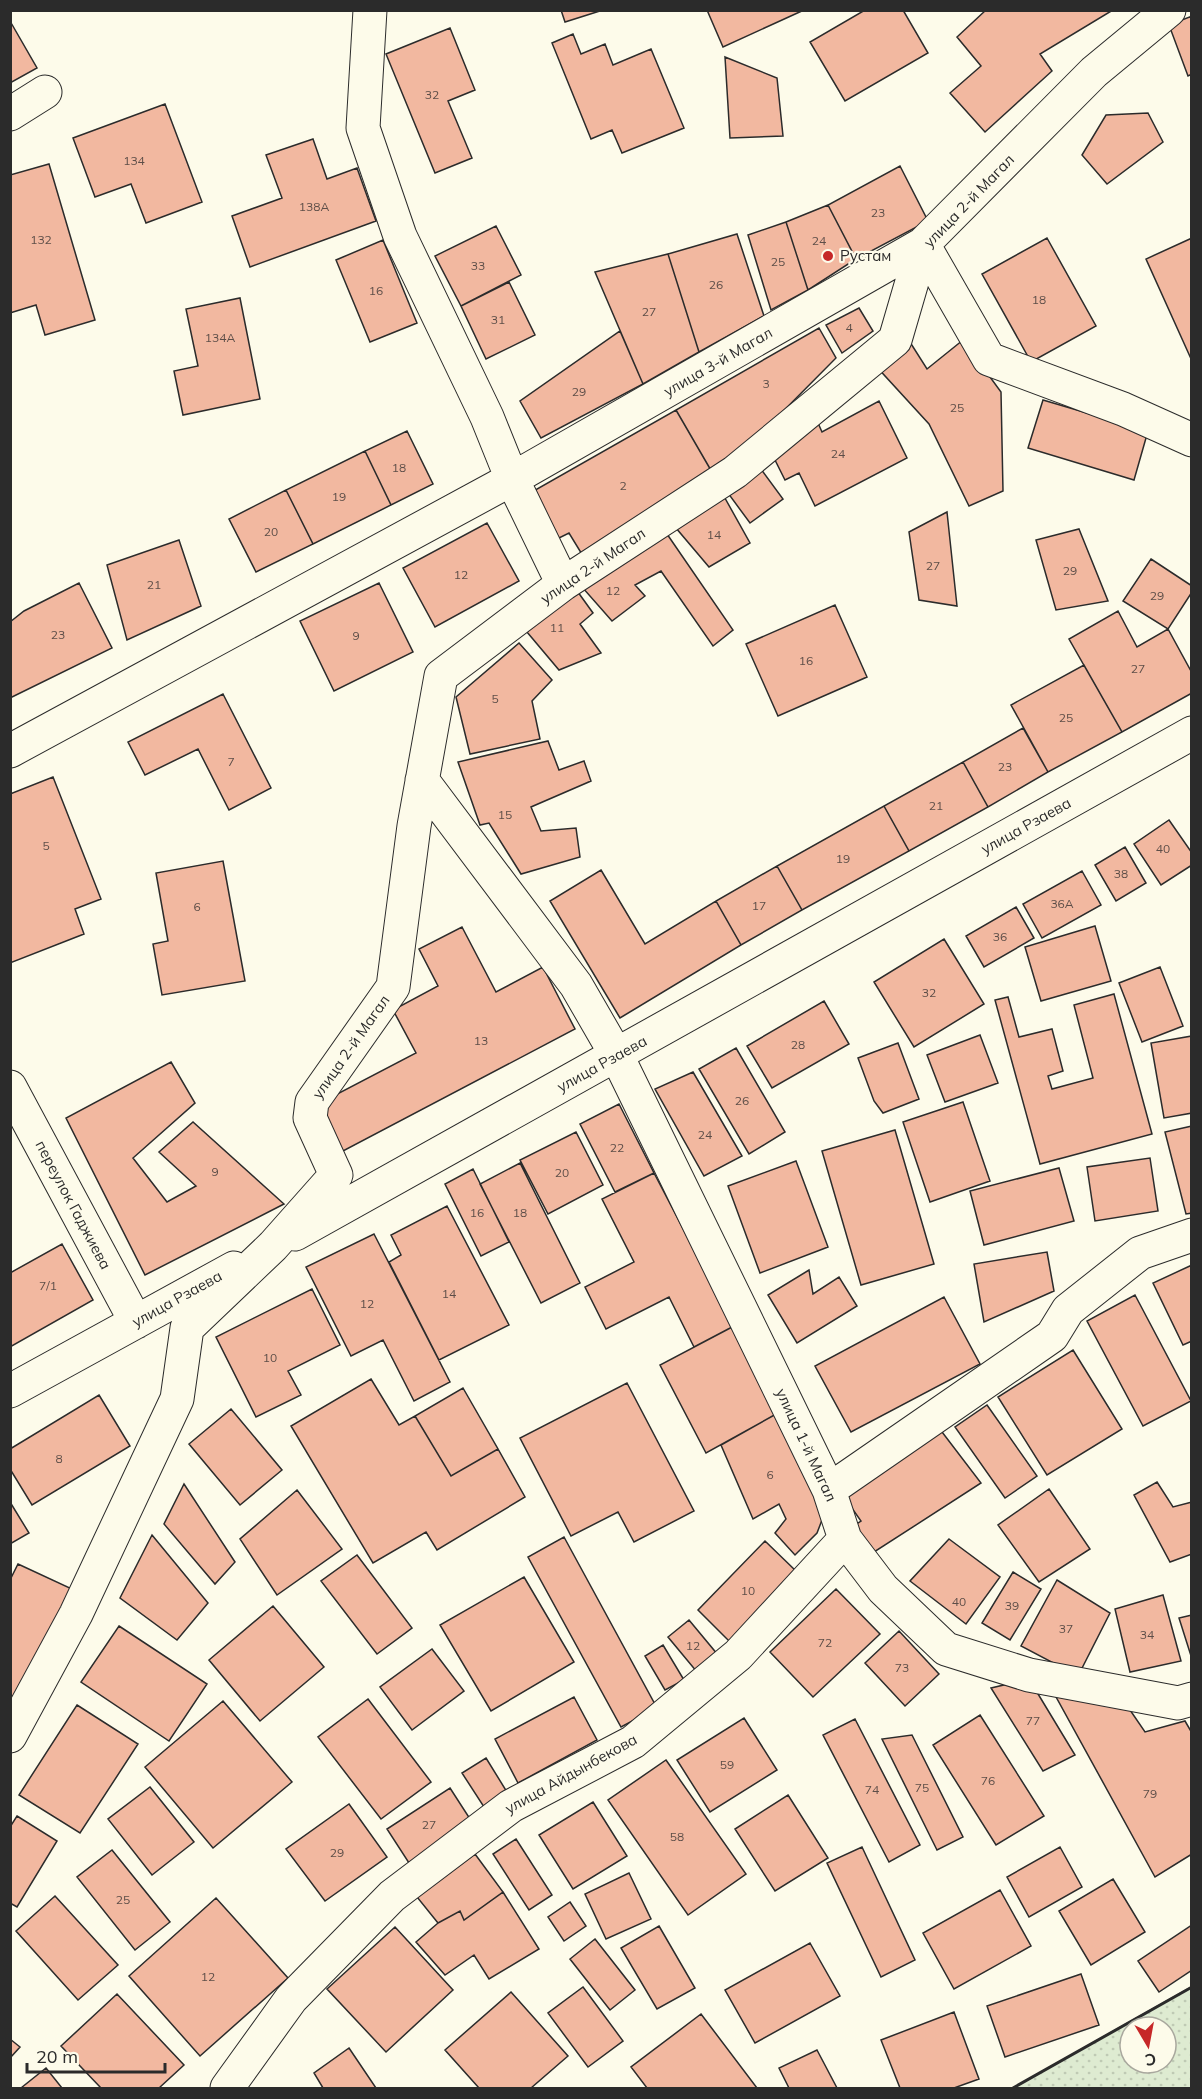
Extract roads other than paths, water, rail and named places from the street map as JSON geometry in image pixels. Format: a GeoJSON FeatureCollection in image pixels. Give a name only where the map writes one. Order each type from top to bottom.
{"type":"FeatureCollection","features":[{"type":"Feature","properties":{"kind":"street"},"geometry":{"type":"LineString","coordinates":[[370,10],[363,128],[400,236],[487,417],[512,479],[562,584]]}},
{"type":"Feature","properties":{"kind":"street","name":"улица 2-й Магал"},"geometry":{"type":"LineString","coordinates":[[273,1246],[336,1175],[310,1118],[312,1102],[393,987],[414,826],[441,676],[562,584],[735,472],[895,340],[923,244],[1094,72],[1169,10]]}},
{"type":"Feature","properties":{"kind":"street"},"geometry":{"type":"LineString","coordinates":[[10,114],[45,92]]}},
{"type":"Feature","properties":{"kind":"street"},"geometry":{"type":"LineString","coordinates":[[923,244],[989,358],[1123,409],[1191,440]]}},
{"type":"Feature","properties":{"kind":"street","name":"улица 3-й Магал"},"geometry":{"type":"LineString","coordinates":[[512,479],[923,244]]}},
{"type":"Feature","properties":{"kind":"street"},"geometry":{"type":"LineString","coordinates":[[10,750],[512,479]]}},
{"type":"Feature","properties":{"kind":"street","name":"улица Рзаева"},"geometry":{"type":"LineString","coordinates":[[10,1391],[617,1056],[1191,733]]}},
{"type":"Feature","properties":{"kind":"street","name":"улица 1-й Магал"},"geometry":{"type":"LineString","coordinates":[[422,780],[576,986],[617,1056],[829,1490],[845,1539],[883,1589],[946,1649],[1029,1675],[1178,1703],[1191,1699]]}},
{"type":"Feature","properties":{"kind":"street","name":"переулок Гаджиева"},"geometry":{"type":"LineString","coordinates":[[10,1087],[136,1322]]}},
{"type":"Feature","properties":{"kind":"street"},"geometry":{"type":"LineString","coordinates":[[829,1490],[1052,1336],[1068,1310],[1140,1253],[1191,1235]]}},
{"type":"Feature","properties":{"kind":"street"},"geometry":{"type":"LineString","coordinates":[[10,1736],[76,1614],[177,1399],[187,1328],[273,1246]]}},
{"type":"Feature","properties":{"kind":"street","name":"улица Айдынбекова"},"geometry":{"type":"LineString","coordinates":[[227,2088],[291,1999],[392,1896],[511,1806],[633,1742],[738,1655],[845,1539]]}},
{"type":"Feature","properties":{"kind":"place","name":"Рустам"},"geometry":{"type":"Point","coordinates":[828,256]}}]}
